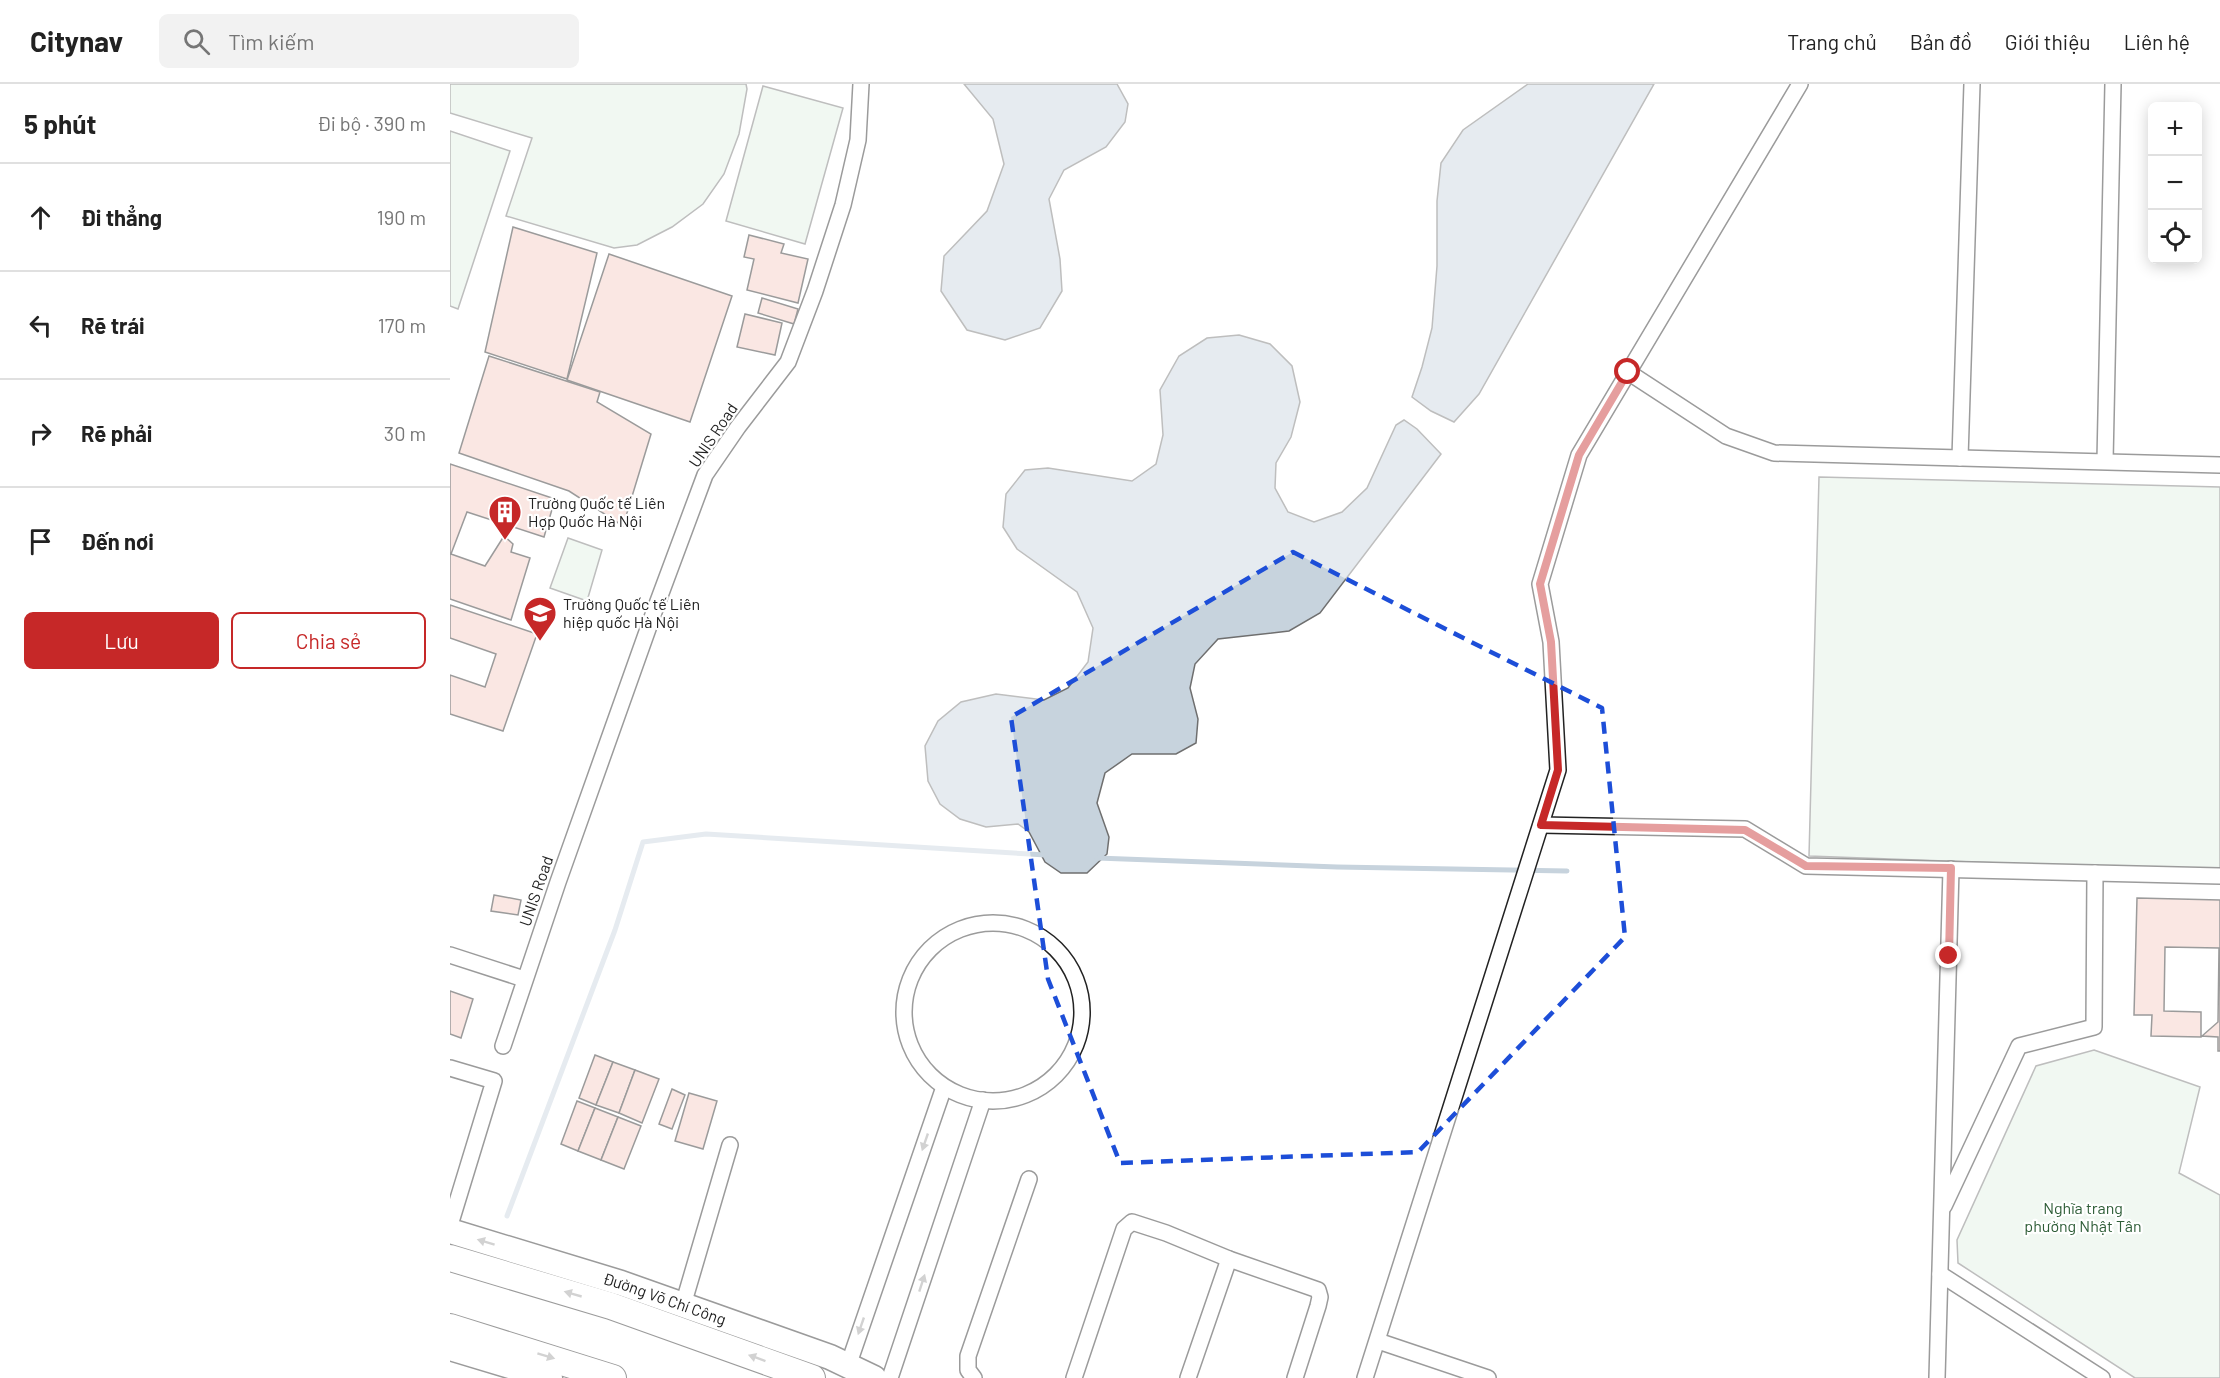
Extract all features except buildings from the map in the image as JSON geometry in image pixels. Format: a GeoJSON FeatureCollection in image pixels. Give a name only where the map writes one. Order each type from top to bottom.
{"type":"FeatureCollection","features":[{"type":"Feature","properties":{"kind":"highway","name":"Đường Võ Chí Công"},"geometry":{"type":"LineString","coordinates":[[450,1258],[611,1306],[812,1378]]}},
{"type":"Feature","properties":{"kind":"highway"},"geometry":{"type":"LineString","coordinates":[[450,1327],[613,1378]]}},
{"type":"Feature","properties":{"kind":"highway"},"geometry":{"type":"LineString","coordinates":[[496,1341],[515,1368]]}},
{"type":"Feature","properties":{"kind":"main road","name":"Đường Võ Chí Công"},"geometry":{"type":"LineString","coordinates":[[450,1231],[621,1283],[830,1357],[874,1378]]}},
{"type":"Feature","properties":{"kind":"main road"},"geometry":{"type":"LineString","coordinates":[[450,1348],[550,1378]]}},
{"type":"Feature","properties":{"kind":"street","name":"UNIS Road"},"geometry":{"type":"LineString","coordinates":[[503,1046],[654,612],[705,475],[738,427],[788,362],[815,291],[843,205],[858,140],[861,84]]}},
{"type":"Feature","properties":{"kind":"street"},"geometry":{"type":"LineString","coordinates":[[1365,1378],[1558,770],[1551,642],[1540,584],[1579,455],[1800,84]]}},
{"type":"Feature","properties":{"kind":"street"},"geometry":{"type":"LineString","coordinates":[[1960,458],[1972,84]]}},
{"type":"Feature","properties":{"kind":"street"},"geometry":{"type":"LineString","coordinates":[[2105,461],[2113,84]]}},
{"type":"Feature","properties":{"kind":"street"},"geometry":{"type":"LineString","coordinates":[[1628,372],[1726,436],[1774,453],[2220,465]]}},
{"type":"Feature","properties":{"kind":"street"},"geometry":{"type":"LineString","coordinates":[[1541,825],[1745,830],[1806,866],[2220,876]]}},
{"type":"Feature","properties":{"kind":"street"},"geometry":{"type":"LineString","coordinates":[[1937,1378],[1951,868]]}},
{"type":"Feature","properties":{"kind":"street"},"geometry":{"type":"LineString","coordinates":[[1941,1212],[2019,1046],[2094,1027],[2095,873]]}},
{"type":"Feature","properties":{"kind":"street"},"geometry":{"type":"LineString","coordinates":[[996,922],[1026,929],[1052,945],[1071,969],[1081,998],[1081,1029],[1070,1058],[1050,1081],[1024,1097],[994,1102],[983,1100],[964,1097],[944,1087],[919,1063],[907,1038],[903,1010],[908,982],[922,957],[943,938],[968,926],[996,922]]}},
{"type":"Feature","properties":{"kind":"street"},"geometry":{"type":"LineString","coordinates":[[450,955],[525,979]]}},
{"type":"Feature","properties":{"kind":"street"},"geometry":{"type":"LineString","coordinates":[[450,1068],[494,1081],[450,1225]]}},
{"type":"Feature","properties":{"kind":"street"},"geometry":{"type":"LineString","coordinates":[[848,1366],[944,1087]]}},
{"type":"Feature","properties":{"kind":"street"},"geometry":{"type":"LineString","coordinates":[[890,1378],[983,1100]]}},
{"type":"Feature","properties":{"kind":"street"},"geometry":{"type":"LineString","coordinates":[[683,1305],[730,1145]]}},
{"type":"Feature","properties":{"kind":"street"},"geometry":{"type":"LineString","coordinates":[[974,1378],[968,1370],[968,1356],[1029,1179]]}},
{"type":"Feature","properties":{"kind":"street"},"geometry":{"type":"LineString","coordinates":[[1074,1378],[1127,1225],[1136,1222],[1229,1259],[1304,1284],[1320,1293],[1295,1378]]}},
{"type":"Feature","properties":{"kind":"street"},"geometry":{"type":"LineString","coordinates":[[1188,1378],[1229,1259]]}},
{"type":"Feature","properties":{"kind":"street"},"geometry":{"type":"LineString","coordinates":[[1940,1274],[2102,1378]]}},
{"type":"Feature","properties":{"kind":"street"},"geometry":{"type":"LineString","coordinates":[[1378,1341],[1488,1378]]}},
{"type":"Feature","properties":{"kind":"highlighted area"},"geometry":{"type":"Polygon","coordinates":[[[1293,552],[1602,708],[1625,937],[1418,1152],[1120,1163],[1048,979],[1011,717],[1293,552]]]}},
{"type":"Feature","properties":{"kind":"green space"},"geometry":{"type":"Polygon","coordinates":[[[450,84],[746,84],[747,89],[739,134],[724,174],[703,204],[672,227],[637,245],[614,248],[506,216],[532,138],[450,113],[450,84]]]}},
{"type":"Feature","properties":{"kind":"green space"},"geometry":{"type":"Polygon","coordinates":[[[763,86],[843,108],[805,244],[726,221],[763,86]]]}},
{"type":"Feature","properties":{"kind":"green space"},"geometry":{"type":"Polygon","coordinates":[[[450,131],[510,151],[458,309],[450,306],[450,131]]]}},
{"type":"Feature","properties":{"kind":"green space"},"geometry":{"type":"Polygon","coordinates":[[[1819,477],[2220,487],[2220,871],[1809,856],[1819,477]]]}},
{"type":"Feature","properties":{"kind":"green space"},"geometry":{"type":"Polygon","coordinates":[[[568,538],[602,550],[587,601],[550,588],[568,538]]]}},
{"type":"Feature","properties":{"kind":"green space","name":"Nghĩa trang phường Nhật Tân"},"geometry":{"type":"Polygon","coordinates":[[[2094,1050],[2200,1087],[2179,1173],[2220,1195],[2220,1378],[2135,1378],[1958,1263],[1957,1240],[2036,1066],[2094,1050]]]}},
{"type":"Feature","properties":{"kind":"shaded area"},"geometry":{"type":"Polygon","coordinates":[[[964,84],[1117,84],[1128,104],[1125,122],[1106,147],[1064,170],[1049,199],[1060,259],[1062,291],[1040,328],[1005,340],[967,330],[941,291],[944,256],[987,211],[1004,164],[993,119],[964,84]]]}},
{"type":"Feature","properties":{"kind":"shaded area"},"geometry":{"type":"Polygon","coordinates":[[[1528,84],[1654,84],[1479,394],[1454,422],[1431,411],[1412,397],[1432,328],[1437,266],[1437,201],[1441,163],[1463,130],[1528,84]]]}},
{"type":"Feature","properties":{"kind":"shaded area"},"geometry":{"type":"Polygon","coordinates":[[[1239,335],[1270,344],[1292,366],[1300,402],[1291,437],[1276,463],[1275,488],[1288,512],[1314,522],[1342,512],[1367,488],[1396,425],[1404,420],[1417,429],[1441,454],[1320,613],[1289,631],[1218,639],[1195,664],[1190,688],[1198,719],[1196,743],[1176,754],[1132,754],[1105,773],[1097,803],[1109,837],[1107,854],[1087,873],[1061,873],[1045,862],[1029,832],[1018,824],[986,827],[960,819],[940,804],[928,781],[925,746],[938,721],[961,702],[996,694],[1044,700],[1068,688],[1088,662],[1093,628],[1077,592],[1017,549],[1003,527],[1006,494],[1025,470],[1048,468],[1132,481],[1156,464],[1163,435],[1160,390],[1179,356],[1207,338],[1239,335]]]}},
{"type":"Feature","properties":{"kind":"waterway"},"geometry":{"type":"LineString","coordinates":[[507,1216],[615,930],[643,842],[706,834],[1046,855]]}},
{"type":"Feature","properties":{"kind":"waterway"},"geometry":{"type":"LineString","coordinates":[[1097,858],[1337,867],[1567,871]]}},
{"type":"Feature","properties":{"kind":"place","name":"Trường Quốc tế Liên Hợp Quốc Hà Nội"},"geometry":{"type":"Point","coordinates":[505,541]}},
{"type":"Feature","properties":{"kind":"place","name":"Trường Quốc tế Liên hiệp quốc Hà Nội"},"geometry":{"type":"Point","coordinates":[540,642]}},
{"type":"Feature","properties":{"kind":"route"},"geometry":{"type":"LineString","coordinates":[[1628,372],[1579,455],[1540,584],[1551,642],[1558,770],[1541,825],[1745,830],[1806,866],[1951,868],[1949,956]]}}]}
